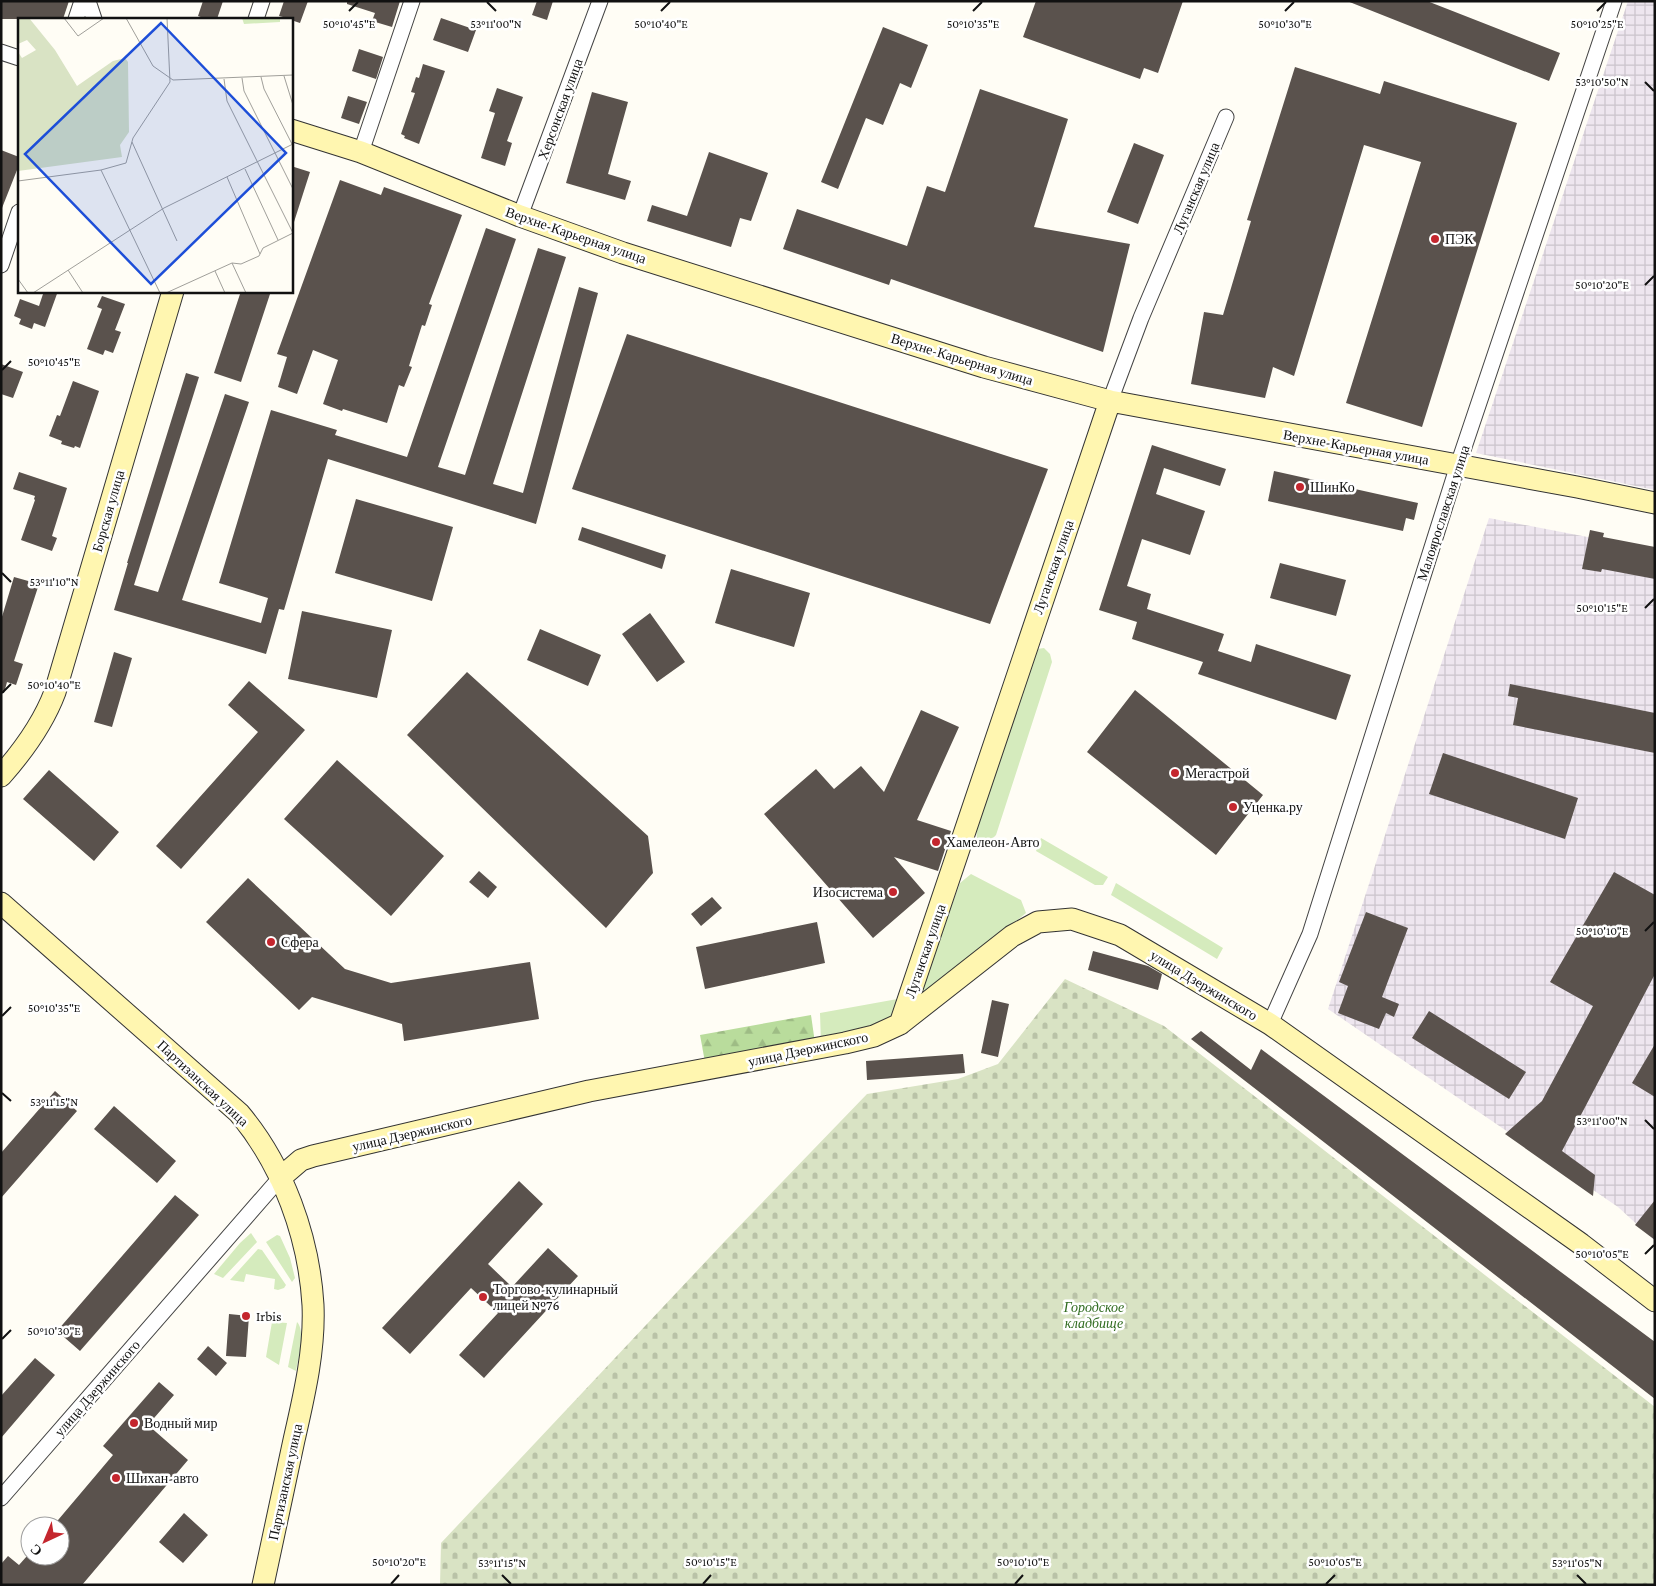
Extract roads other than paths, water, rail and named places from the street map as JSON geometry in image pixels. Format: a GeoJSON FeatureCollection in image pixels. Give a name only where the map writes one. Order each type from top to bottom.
{"type":"FeatureCollection","features":[{"type":"Feature","properties":{"kind":"street"},"geometry":{"type":"LineString","coordinates":[[76,18],[82,1]]}},
{"type":"Feature","properties":{"kind":"street"},"geometry":{"type":"LineString","coordinates":[[88,1],[94,18]]}},
{"type":"Feature","properties":{"kind":"street"},"geometry":{"type":"LineString","coordinates":[[256,18],[262,1]]}},
{"type":"Feature","properties":{"kind":"street"},"geometry":{"type":"LineString","coordinates":[[361,152],[412,1]]}},
{"type":"Feature","properties":{"kind":"street","name":"Херсонская улица"},"geometry":{"type":"LineString","coordinates":[[520,216],[600,1]]}},
{"type":"Feature","properties":{"kind":"street","name":"Малоярославская улица"},"geometry":{"type":"LineString","coordinates":[[1270,1024],[1310,934],[1458,465],[1614,1]]}},
{"type":"Feature","properties":{"kind":"street"},"geometry":{"type":"LineString","coordinates":[[1,52],[18,58]]}},
{"type":"Feature","properties":{"kind":"street","name":"Луганская улица"},"geometry":{"type":"LineString","coordinates":[[900,1024],[1110,401],[1141,318],[1226,117]]}},
{"type":"Feature","properties":{"kind":"street","name":"Верхне-Карьерная улица"},"geometry":{"type":"LineString","coordinates":[[292,130],[361,152],[520,216],[633,256],[984,368],[1110,401],[1655,503]]}},
{"type":"Feature","properties":{"kind":"street"},"geometry":{"type":"LineString","coordinates":[[1,265],[18,215]]}},
{"type":"Feature","properties":{"kind":"street","name":"Борская улица"},"geometry":{"type":"LineString","coordinates":[[1,776],[37,731],[47,713],[55,692],[172,292]]}},
{"type":"Feature","properties":{"kind":"street","name":"Партизанская улица"},"geometry":{"type":"LineString","coordinates":[[1,903],[239,1113],[260,1141],[280,1178],[292,1208],[306,1258],[312,1304],[312,1332],[304,1392],[263,1585]]}},
{"type":"Feature","properties":{"kind":"street","name":"улица Дзержинского"},"geometry":{"type":"LineString","coordinates":[[1,1498],[280,1178],[301,1160],[589,1091],[874,1036],[900,1024],[1012,936],[1038,922],[1072,919],[1120,935],[1270,1024],[1581,1244],[1655,1301]]}},
{"type":"Feature","properties":{"kind":"place","name":"ПЭК"},"geometry":{"type":"Point","coordinates":[1435,239]}},
{"type":"Feature","properties":{"kind":"place","name":"ШинКо"},"geometry":{"type":"Point","coordinates":[1300,487]}},
{"type":"Feature","properties":{"kind":"place","name":"Мегастрой"},"geometry":{"type":"Point","coordinates":[1175,773]}},
{"type":"Feature","properties":{"kind":"place","name":"Уценка.ру"},"geometry":{"type":"Point","coordinates":[1233,807]}},
{"type":"Feature","properties":{"kind":"place","name":"Хамелеон-Авто"},"geometry":{"type":"Point","coordinates":[936,842]}},
{"type":"Feature","properties":{"kind":"place","name":"Изосистема"},"geometry":{"type":"Point","coordinates":[893,892]}},
{"type":"Feature","properties":{"kind":"place","name":"Сфера"},"geometry":{"type":"Point","coordinates":[271,942]}},
{"type":"Feature","properties":{"kind":"place","name":"Торгово-кулинарный лицей №76"},"geometry":{"type":"Point","coordinates":[483,1297]}},
{"type":"Feature","properties":{"kind":"place","name":"Irbis"},"geometry":{"type":"Point","coordinates":[246,1316]}},
{"type":"Feature","properties":{"kind":"place","name":"Водный мир"},"geometry":{"type":"Point","coordinates":[134,1423]}},
{"type":"Feature","properties":{"kind":"place","name":"Шихан-авто"},"geometry":{"type":"Point","coordinates":[116,1478]}},
{"type":"Feature","properties":{"kind":"park label","name":"Городское кладбище"},"geometry":{"type":"Point","coordinates":[1094,1315]}}]}
